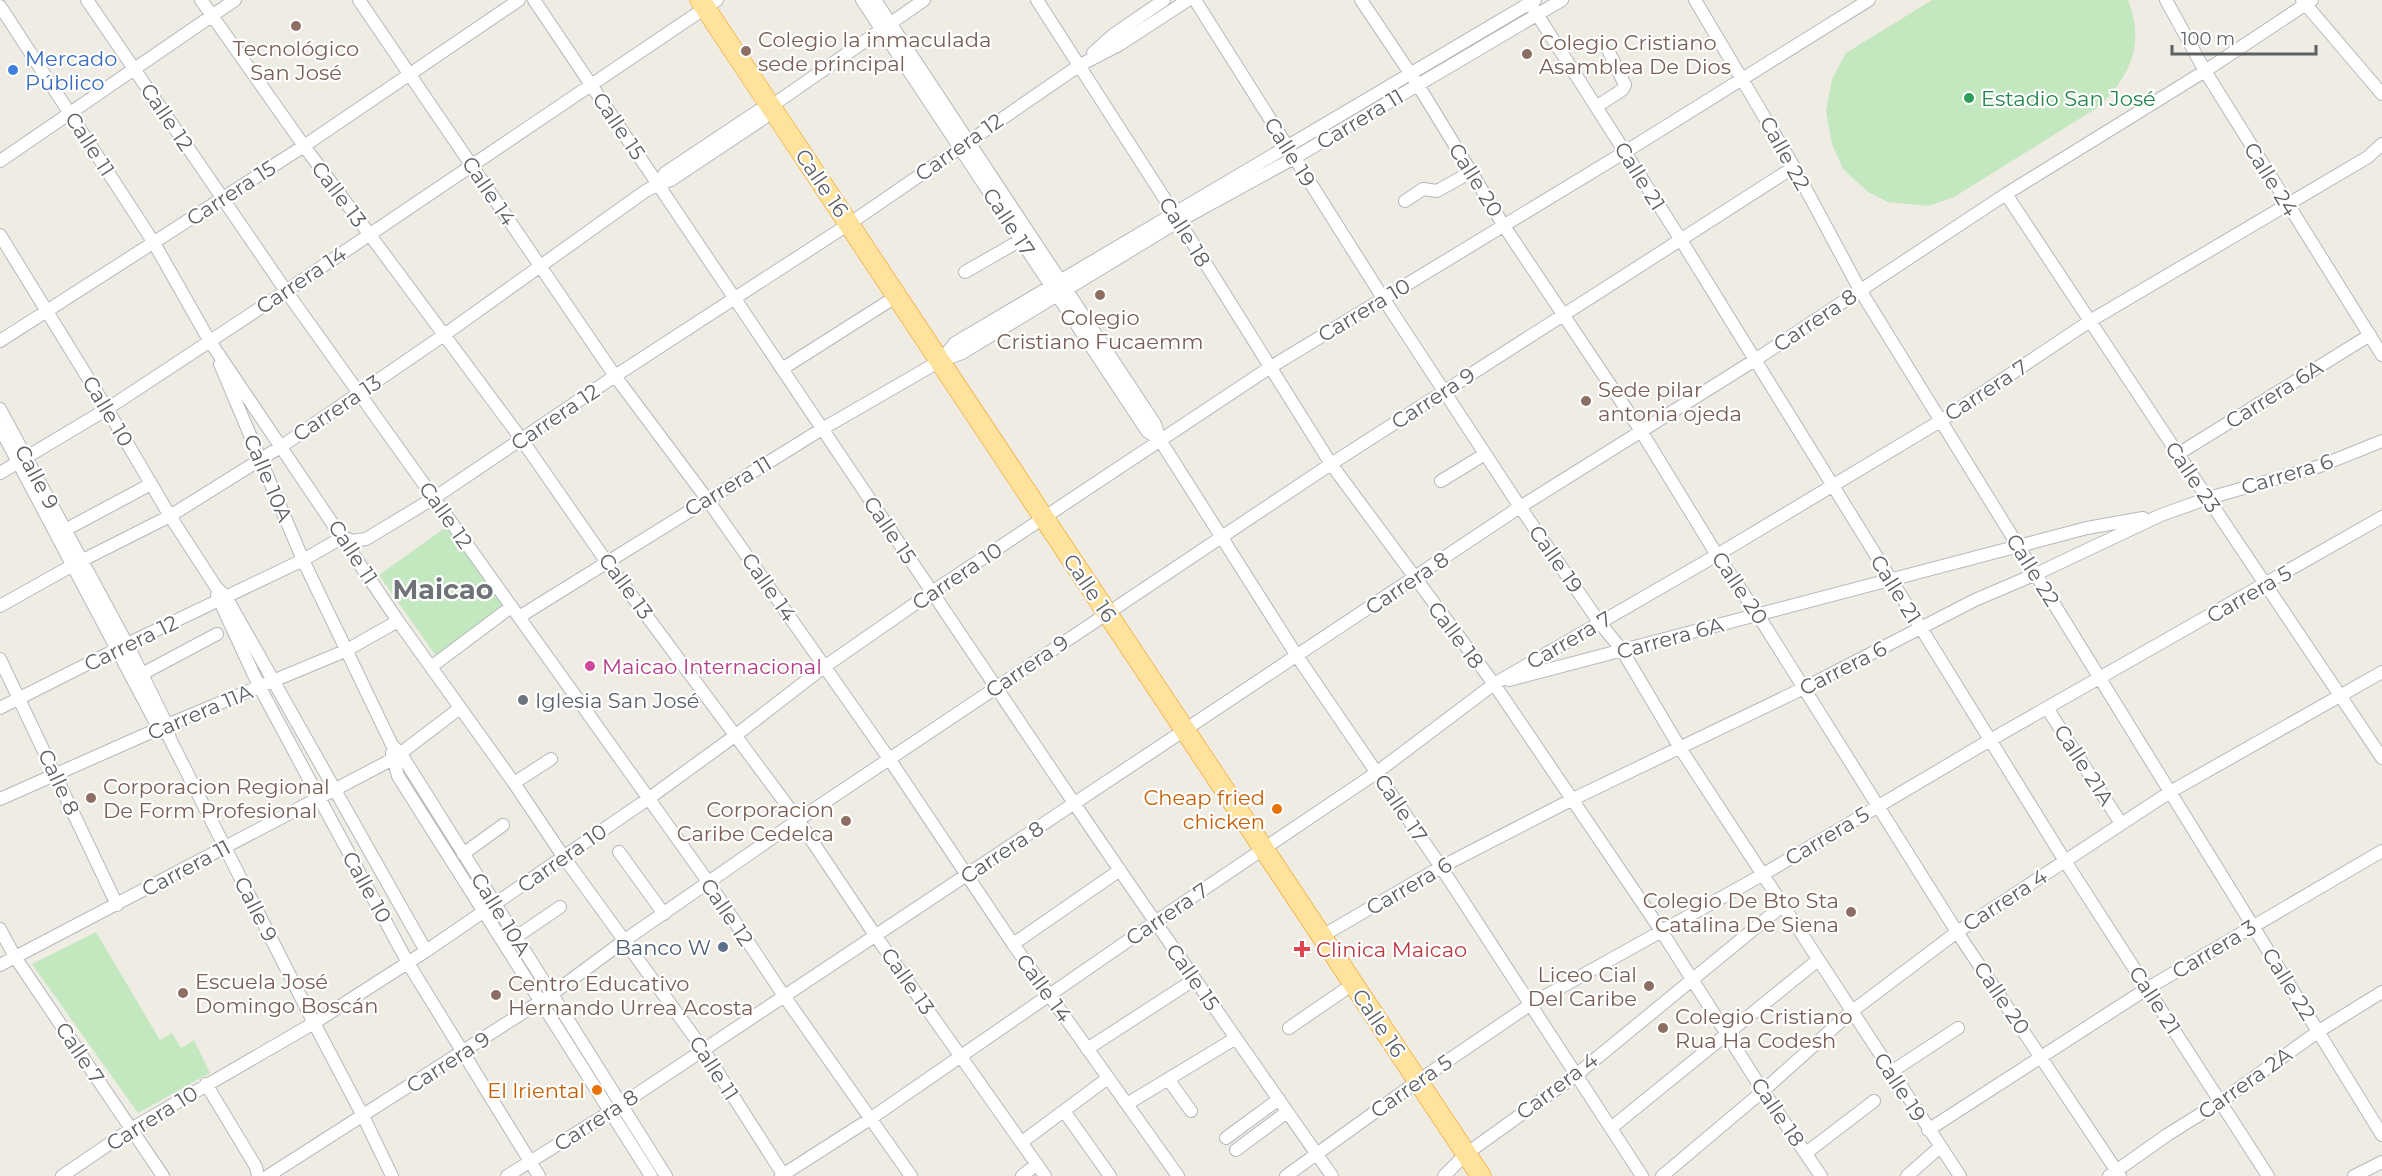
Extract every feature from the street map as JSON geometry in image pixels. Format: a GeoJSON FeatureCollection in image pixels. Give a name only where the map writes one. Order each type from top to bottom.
{"type":"FeatureCollection","features":[{"type":"Feature","properties":{"kind":"highway","name":"Calle 16"},"geometry":{"type":"LineString","coordinates":[[708,3],[771,107],[1481,1176]]}},
{"type":"Feature","properties":{"kind":"street","name":"Calle 12"},"geometry":{"type":"LineString","coordinates":[[87,0],[286,291],[709,883],[784,996],[911,1176]]}},
{"type":"Feature","properties":{"kind":"street","name":"Calle 13"},"geometry":{"type":"LineString","coordinates":[[201,0],[304,146],[522,440],[606,561],[798,820],[875,935],[1045,1176]]}},
{"type":"Feature","properties":{"kind":"street"},"geometry":{"type":"LineString","coordinates":[[0,161],[235,0]]}},
{"type":"Feature","properties":{"kind":"street","name":"Calle 14"},"geometry":{"type":"LineString","coordinates":[[359,0],[615,376],[707,499],[890,760],[1012,944],[1178,1176]]}},
{"type":"Feature","properties":{"kind":"street","name":"Carrera 15"},"geometry":{"type":"LineString","coordinates":[[0,341],[304,146],[519,0]]}},
{"type":"Feature","properties":{"kind":"street","name":"Calle 15"},"geometry":{"type":"LineString","coordinates":[[534,0],[736,297],[822,429],[1074,803],[1332,1176]]}},
{"type":"Feature","properties":{"kind":"street","name":"Calle 17"},"geometry":{"type":"LineString","coordinates":[[862,0],[886,27],[1059,287],[1155,424],[1160,440],[1297,656],[1441,867],[1642,1176]]}},
{"type":"Feature","properties":{"kind":"street","name":"Calle 17"},"geometry":{"type":"LineString","coordinates":[[875,0],[886,27]]}},
{"type":"Feature","properties":{"kind":"street","name":"Carrera 13"},"geometry":{"type":"LineString","coordinates":[[0,606],[77,563],[170,516],[282,446],[658,184],[665,173],[675,166],[758,111],[771,107],[924,0]]}},
{"type":"Feature","properties":{"kind":"street","name":"Calle 18"},"geometry":{"type":"LineString","coordinates":[[1037,0],[1177,217],[1330,464],[1494,684],[1662,932],[1821,1176]]}},
{"type":"Feature","properties":{"kind":"street","name":"Carrera 12"},"geometry":{"type":"LineString","coordinates":[[0,708],[122,646],[303,560],[344,537],[352,541],[366,539],[434,498],[615,376],[849,224],[1080,64],[1113,35],[1164,0]]}},
{"type":"Feature","properties":{"kind":"street","name":"Carrera 12"},"geometry":{"type":"LineString","coordinates":[[1080,64],[1119,45],[1188,0]]}},
{"type":"Feature","properties":{"kind":"street","name":"Calle 19"},"geometry":{"type":"LineString","coordinates":[[1195,0],[1383,298],[1520,507],[1599,622],[1622,651],[1680,748],[1960,1176]]}},
{"type":"Feature","properties":{"kind":"street","name":"Calle 20"},"geometry":{"type":"LineString","coordinates":[[1361,0],[1418,85],[1504,226],[1641,431],[1877,807],[1957,932],[2041,1056],[2115,1174]]}},
{"type":"Feature","properties":{"kind":"street","name":"Carrera 11"},"geometry":{"type":"LineString","coordinates":[[431,667],[515,612],[606,561],[822,429],[940,361],[962,353],[1059,287],[1177,217],[1290,152],[1418,85],[1562,0]]}},
{"type":"Feature","properties":{"kind":"street","name":"Calle 22"},"geometry":{"type":"LineString","coordinates":[[1695,0],[1794,167],[1860,290],[2382,1135]]}},
{"type":"Feature","properties":{"kind":"street","name":"Carrera 10"},"geometry":{"type":"LineString","coordinates":[[62,1176],[131,1129],[314,1023],[496,905],[563,856],[648,800],[825,667],[932,592],[1269,368],[1625,152],[1869,0]]}},
{"type":"Feature","properties":{"kind":"street","name":"Calle 24"},"geometry":{"type":"LineString","coordinates":[[2166,0],[2205,71],[2382,356]]}},
{"type":"Feature","properties":{"kind":"street","name":"Carrera 11"},"geometry":{"type":"LineString","coordinates":[[1290,152],[1410,74],[1531,1]]}},
{"type":"Feature","properties":{"kind":"street","name":"Calle 21"},"geometry":{"type":"LineString","coordinates":[[1531,1],[1537,15],[1681,240],[1890,580],[1992,739],[2065,861],[2268,1176]]}},
{"type":"Feature","properties":{"kind":"street"},"geometry":{"type":"LineString","coordinates":[[2307,2],[2382,94]]}},
{"type":"Feature","properties":{"kind":"street","name":"Carrera 8"},"geometry":{"type":"LineString","coordinates":[[507,1176],[610,1112],[1520,507],[1755,360],[2006,194],[2205,71],[2307,2]]}},
{"type":"Feature","properties":{"kind":"street","name":"Carrera 14"},"geometry":{"type":"LineString","coordinates":[[0,473],[107,409],[286,291],[592,85],[708,3]]}},
{"type":"Feature","properties":{"kind":"street","name":"Calle 11"},"geometry":{"type":"LineString","coordinates":[[0,6],[154,243],[209,340],[344,537],[398,621],[514,783],[563,856],[703,1049],[783,1176]]}},
{"type":"Feature","properties":{"kind":"street"},"geometry":{"type":"LineString","coordinates":[[1596,107],[1622,90],[1624,85],[1609,52]]}},
{"type":"Feature","properties":{"kind":"street","name":"Calle 17"},"geometry":{"type":"LineString","coordinates":[[964,143],[1021,240],[1059,287]]}},
{"type":"Feature","properties":{"kind":"street","name":"Carrera 7"},"geometry":{"type":"LineString","coordinates":[[783,1176],[1376,773],[1494,684],[1717,555],[1942,420],[2090,321],[2368,157],[2382,144]]}},
{"type":"Feature","properties":{"kind":"street","name":"Carrera 9"},"geometry":{"type":"LineString","coordinates":[[269,1176],[552,994],[625,940],[798,820],[1330,464],[1794,167]]}},
{"type":"Feature","properties":{"kind":"street"},"geometry":{"type":"LineString","coordinates":[[1405,201],[1423,189],[1437,191],[1471,172]]}},
{"type":"Feature","properties":{"kind":"street","name":"Calle 23"},"geometry":{"type":"LineString","coordinates":[[2006,194],[2382,758]]}},
{"type":"Feature","properties":{"kind":"street","name":"Calle 10"},"geometry":{"type":"LineString","coordinates":[[0,234],[170,516],[223,599],[259,686],[408,963],[539,1176]]}},
{"type":"Feature","properties":{"kind":"street"},"geometry":{"type":"LineString","coordinates":[[965,272],[1021,240]]}},
{"type":"Feature","properties":{"kind":"street"},"geometry":{"type":"LineString","coordinates":[[782,369],[897,296]]}},
{"type":"Feature","properties":{"kind":"street","name":"Carrera 6A"},"geometry":{"type":"LineString","coordinates":[[2178,454],[2370,334]]}},
{"type":"Feature","properties":{"kind":"street","name":"Calle 10A"},"geometry":{"type":"LineString","coordinates":[[209,340],[303,560],[395,753],[496,905],[666,1176]]}},
{"type":"Feature","properties":{"kind":"street","name":"Calle 9"},"geometry":{"type":"LineString","coordinates":[[0,409],[23,460],[170,738],[392,1176]]}},
{"type":"Feature","properties":{"kind":"street","name":"Calle 9"},"geometry":{"type":"LineString","coordinates":[[0,428],[23,460],[65,530],[77,563]]}},
{"type":"Feature","properties":{"kind":"street","name":"Carrera 6"},"geometry":{"type":"LineString","coordinates":[[1322,936],[1441,867],[1573,799],[1804,688],[1975,600],[2161,515],[2209,498],[2320,466],[2382,441]]}},
{"type":"Feature","properties":{"kind":"street"},"geometry":{"type":"LineString","coordinates":[[1441,481],[1485,454]]}},
{"type":"Feature","properties":{"kind":"street"},"geometry":{"type":"LineString","coordinates":[[65,530],[152,484]]}},
{"type":"Feature","properties":{"kind":"street","name":"Carrera 6A"},"geometry":{"type":"LineString","coordinates":[[1494,684],[2087,528],[2161,515]]}},
{"type":"Feature","properties":{"kind":"street","name":"Carrera 5"},"geometry":{"type":"LineString","coordinates":[[1286,1176],[1418,1081],[1531,1004],[1762,875],[1992,739],[2382,517]]}},
{"type":"Feature","properties":{"kind":"street"},"geometry":{"type":"LineString","coordinates":[[223,599],[273,681],[426,951]]}},
{"type":"Feature","properties":{"kind":"street","name":"Carrera 11A"},"geometry":{"type":"LineString","coordinates":[[0,799],[163,727],[345,651],[398,621]]}},
{"type":"Feature","properties":{"kind":"street"},"geometry":{"type":"LineString","coordinates":[[142,674],[217,634]]}},
{"type":"Feature","properties":{"kind":"street","name":"Calle 9"},"geometry":{"type":"LineString","coordinates":[[122,646],[142,674],[163,727]]}},
{"type":"Feature","properties":{"kind":"street","name":"Calle 8"},"geometry":{"type":"LineString","coordinates":[[0,659],[117,905]]}},
{"type":"Feature","properties":{"kind":"street","name":"Carrera 4"},"geometry":{"type":"LineString","coordinates":[[1662,1176],[1851,1012],[1957,932],[2120,822],[2382,672]]}},
{"type":"Feature","properties":{"kind":"street","name":"Carrera 11"},"geometry":{"type":"LineString","coordinates":[[0,965],[335,790],[395,753],[460,708]]}},
{"type":"Feature","properties":{"kind":"street","name":"Calle 21A"},"geometry":{"type":"LineString","coordinates":[[2047,708],[2120,822]]}},
{"type":"Feature","properties":{"kind":"street","name":"Calle 10A"},"geometry":{"type":"LineString","coordinates":[[395,753],[398,776],[651,1176]]}},
{"type":"Feature","properties":{"kind":"street"},"geometry":{"type":"LineString","coordinates":[[514,783],[552,759]]}},
{"type":"Feature","properties":{"kind":"street"},"geometry":{"type":"LineString","coordinates":[[463,854],[503,825]]}},
{"type":"Feature","properties":{"kind":"street","name":"Carrera 3"},"geometry":{"type":"LineString","coordinates":[[1928,1130],[2148,988],[2382,851]]}},
{"type":"Feature","properties":{"kind":"street"},"geometry":{"type":"LineString","coordinates":[[619,852],[664,914]]}},
{"type":"Feature","properties":{"kind":"street"},"geometry":{"type":"LineString","coordinates":[[1012,944],[1120,870]]}},
{"type":"Feature","properties":{"kind":"street","name":"Carrera 4"},"geometry":{"type":"LineString","coordinates":[[1444,1176],[1466,1154],[1576,1075],[1691,978],[1782,906]]}},
{"type":"Feature","properties":{"kind":"street"},"geometry":{"type":"LineString","coordinates":[[516,938],[560,907]]}},
{"type":"Feature","properties":{"kind":"street","name":"Calle 7"},"geometry":{"type":"LineString","coordinates":[[0,929],[15,957],[163,1176]]}},
{"type":"Feature","properties":{"kind":"street"},"geometry":{"type":"LineString","coordinates":[[1611,1128],[1818,960]]}},
{"type":"Feature","properties":{"kind":"street"},"geometry":{"type":"LineString","coordinates":[[1087,1049],[1195,979]]}},
{"type":"Feature","properties":{"kind":"street"},"geometry":{"type":"LineString","coordinates":[[1289,1028],[1353,984]]}},
{"type":"Feature","properties":{"kind":"street","name":"Carrera 2A"},"geometry":{"type":"LineString","coordinates":[[2115,1174],[2319,1031],[2382,992]]}},
{"type":"Feature","properties":{"kind":"street"},"geometry":{"type":"LineString","coordinates":[[1891,1072],[1958,1028]]}},
{"type":"Feature","properties":{"kind":"street"},"geometry":{"type":"LineString","coordinates":[[1127,1104],[1236,1038]]}},
{"type":"Feature","properties":{"kind":"street"},"geometry":{"type":"LineString","coordinates":[[1022,1142],[1108,1078]]}},
{"type":"Feature","properties":{"kind":"street"},"geometry":{"type":"LineString","coordinates":[[1168,1080],[1191,1112]]}},
{"type":"Feature","properties":{"kind":"street"},"geometry":{"type":"LineString","coordinates":[[206,1084],[257,1172],[269,1176]]}},
{"type":"Feature","properties":{"kind":"street"},"geometry":{"type":"LineString","coordinates":[[1226,1138],[1278,1099]]}},
{"type":"Feature","properties":{"kind":"street"},"geometry":{"type":"LineString","coordinates":[[1806,1153],[1874,1101]]}},
{"type":"Feature","properties":{"kind":"street"},"geometry":{"type":"LineString","coordinates":[[1064,1111],[1110,1176]]}},
{"type":"Feature","properties":{"kind":"street"},"geometry":{"type":"LineString","coordinates":[[1236,1150],[1287,1112]]}},
{"type":"Feature","properties":{"kind":"street"},"geometry":{"type":"LineString","coordinates":[[1907,1176],[1940,1147]]}},
{"type":"Feature","properties":{"kind":"street"},"geometry":{"type":"LineString","coordinates":[[2354,1176],[2382,1162]]}},
{"type":"Feature","properties":{"kind":"street"},"geometry":{"type":"LineString","coordinates":[[1022,1176],[1037,1164]]}},
{"type":"Feature","properties":{"kind":"green space","name":"Estadio San José"},"geometry":{"type":"Polygon","coordinates":[[[1932,0],[2128,0],[2135,31],[2132,58],[2120,82],[2100,106],[1954,197],[1928,206],[1888,202],[1868,192],[1843,169],[1832,144],[1826,111],[1832,79],[1846,53],[1932,0]]]}},
{"type":"Feature","properties":{"kind":"green space"},"geometry":{"type":"Polygon","coordinates":[[[449,525],[507,606],[436,656],[379,575],[449,525]]]}},
{"type":"Feature","properties":{"kind":"green space"},"geometry":{"type":"Polygon","coordinates":[[[96,932],[160,1040],[172,1033],[181,1048],[194,1040],[210,1073],[138,1113],[32,964],[96,932]]]}},
{"type":"Feature","properties":{"kind":"place","name":"Tecnológico San José"},"geometry":{"type":"Point","coordinates":[296,26]}},
{"type":"Feature","properties":{"kind":"place","name":"Colegio la inmaculada sede principal"},"geometry":{"type":"Point","coordinates":[746,51]}},
{"type":"Feature","properties":{"kind":"place","name":"Colegio Cristiano Asamblea De Dios"},"geometry":{"type":"Point","coordinates":[1527,54]}},
{"type":"Feature","properties":{"kind":"place","name":"Mercado Público"},"geometry":{"type":"Point","coordinates":[13,70]}},
{"type":"Feature","properties":{"kind":"place","name":"Estadio San José"},"geometry":{"type":"Point","coordinates":[1969,98]}},
{"type":"Feature","properties":{"kind":"place","name":"Colegio Cristiano Fucaemm"},"geometry":{"type":"Point","coordinates":[1100,295]}},
{"type":"Feature","properties":{"kind":"place","name":"Sede pilar antonia ojeda"},"geometry":{"type":"Point","coordinates":[1586,401]}},
{"type":"Feature","properties":{"kind":"place","name":"Maicao Internacional"},"geometry":{"type":"Point","coordinates":[590,666]}},
{"type":"Feature","properties":{"kind":"place","name":"Iglesia San José"},"geometry":{"type":"Point","coordinates":[523,700]}},
{"type":"Feature","properties":{"kind":"place","name":"Corporacion Regional De Form Profesional"},"geometry":{"type":"Point","coordinates":[91,798]}},
{"type":"Feature","properties":{"kind":"place","name":"Cheap fried chicken"},"geometry":{"type":"Point","coordinates":[1277,809]}},
{"type":"Feature","properties":{"kind":"place","name":"Corporacion Caribe Cedelca"},"geometry":{"type":"Point","coordinates":[846,821]}},
{"type":"Feature","properties":{"kind":"place","name":"Colegio De Bto Sta Catalina De Siena"},"geometry":{"type":"Point","coordinates":[1851,912]}},
{"type":"Feature","properties":{"kind":"place","name":"Banco W"},"geometry":{"type":"Point","coordinates":[723,947]}},
{"type":"Feature","properties":{"kind":"place","name":"Clinica Maicao"},"geometry":{"type":"Point","coordinates":[1302,949]}},
{"type":"Feature","properties":{"kind":"place","name":"Liceo Cial Del Caribe"},"geometry":{"type":"Point","coordinates":[1649,986]}},
{"type":"Feature","properties":{"kind":"place","name":"Escuela José Domingo Boscán"},"geometry":{"type":"Point","coordinates":[183,993]}},
{"type":"Feature","properties":{"kind":"place","name":"Centro Educativo Hernando Urrea Acosta"},"geometry":{"type":"Point","coordinates":[496,995]}},
{"type":"Feature","properties":{"kind":"place","name":"Colegio Cristiano Rua Ha Codesh"},"geometry":{"type":"Point","coordinates":[1663,1028]}},
{"type":"Feature","properties":{"kind":"place","name":"El lriental"},"geometry":{"type":"Point","coordinates":[597,1090]}},
{"type":"Feature","properties":{"kind":"district","name":"Maicao"},"geometry":{"type":"Point","coordinates":[443,589]}}]}
